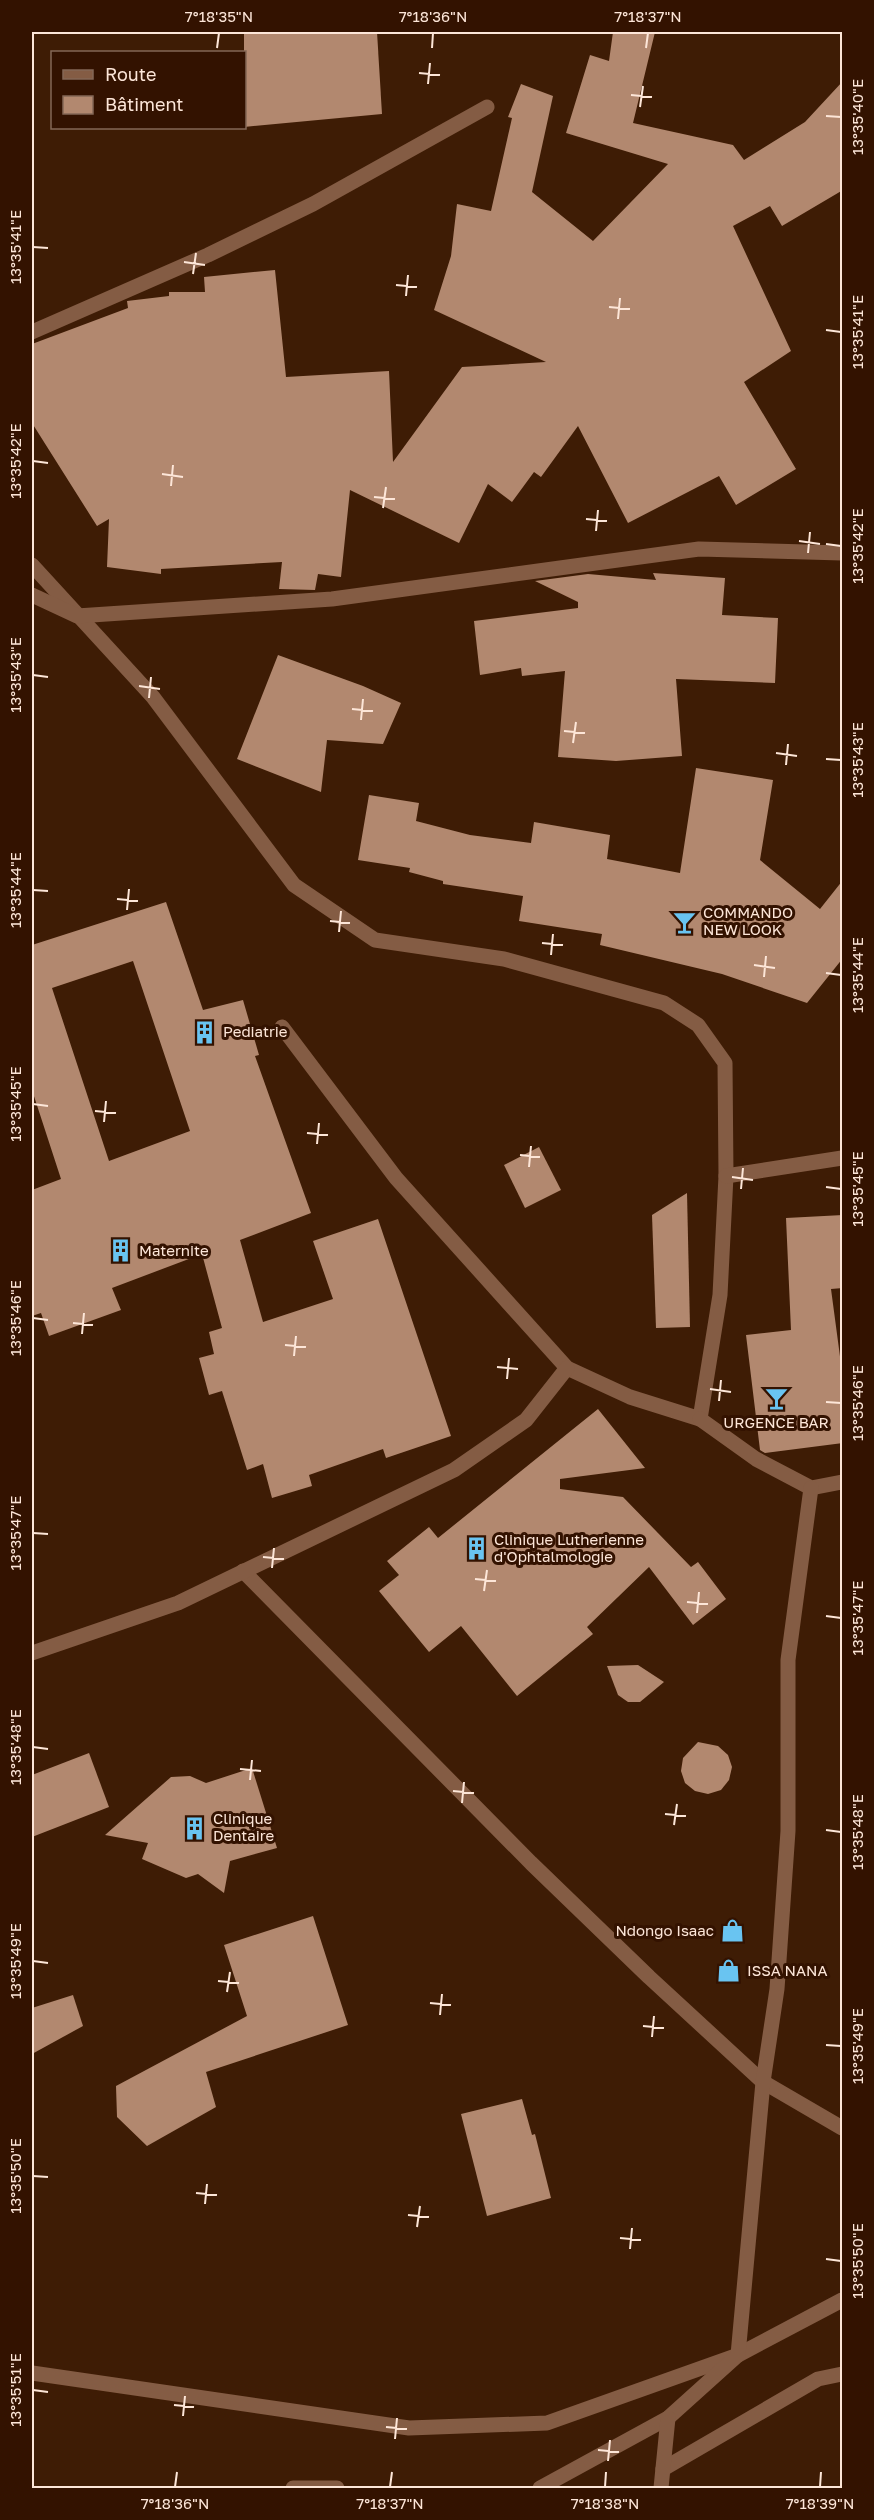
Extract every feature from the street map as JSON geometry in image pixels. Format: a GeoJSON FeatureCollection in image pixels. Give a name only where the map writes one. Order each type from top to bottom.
{"type":"FeatureCollection","features":[{"type":"Feature","properties":{"kind":"street"},"geometry":{"type":"LineString","coordinates":[[32,332],[208,255],[313,204],[488,107]]}},
{"type":"Feature","properties":{"kind":"street"},"geometry":{"type":"LineString","coordinates":[[32,595],[77,616],[332,599],[699,549],[843,553]]}},
{"type":"Feature","properties":{"kind":"street"},"geometry":{"type":"LineString","coordinates":[[32,565],[153,697],[294,885],[375,940],[504,959],[664,1003],[698,1025],[725,1063],[726,1176],[720,1295],[700,1419]]}},
{"type":"Feature","properties":{"kind":"street"},"geometry":{"type":"LineString","coordinates":[[282,1026],[396,1178],[567,1368],[630,1397],[700,1419],[756,1459],[811,1488],[843,1482]]}},
{"type":"Feature","properties":{"kind":"street"},"geometry":{"type":"LineString","coordinates":[[726,1176],[843,1158]]}},
{"type":"Feature","properties":{"kind":"street"},"geometry":{"type":"LineString","coordinates":[[32,1653],[178,1603],[454,1470],[526,1420],[567,1368]]}},
{"type":"Feature","properties":{"kind":"street"},"geometry":{"type":"LineString","coordinates":[[540,2488],[668,2418],[738,2355],[763,2082],[777,1989],[788,1831],[788,1660],[811,1488]]}},
{"type":"Feature","properties":{"kind":"street"},"geometry":{"type":"LineString","coordinates":[[243,1571],[531,1863],[763,2082],[843,2128]]}},
{"type":"Feature","properties":{"kind":"street"},"geometry":{"type":"LineString","coordinates":[[32,2373],[409,2428],[547,2422],[738,2355],[843,2300]]}},
{"type":"Feature","properties":{"kind":"street"},"geometry":{"type":"LineString","coordinates":[[663,2469],[818,2379],[843,2374]]}},
{"type":"Feature","properties":{"kind":"street"},"geometry":{"type":"LineString","coordinates":[[661,2488],[668,2418]]}},
{"type":"Feature","properties":{"kind":"street"},"geometry":{"type":"LineString","coordinates":[[299,2488],[337,2488]]}},
{"type":"Feature","properties":{"kind":"building"},"geometry":{"type":"Polygon","coordinates":[[[244,32],[377,32],[382,114],[246,127],[246,51],[244,51],[244,32]]]}},
{"type":"Feature","properties":{"kind":"building"},"geometry":{"type":"Polygon","coordinates":[[[613,32],[655,32],[633,123],[733,145],[744,160],[805,122],[843,81],[843,190],[782,226],[770,206],[733,226],[791,351],[744,382],[796,469],[736,505],[719,476],[628,523],[578,426],[541,477],[534,472],[512,502],[488,484],[459,543],[350,490],[341,577],[318,574],[315,590],[279,589],[282,562],[161,569],[161,574],[107,567],[109,519],[97,526],[32,423],[32,344],[128,308],[127,301],[169,296],[169,292],[205,292],[204,277],[275,270],[286,377],[389,371],[393,462],[462,367],[546,362],[434,310],[451,256],[457,204],[491,211],[512,118],[508,117],[521,84],[553,96],[532,192],[593,241],[668,164],[566,133],[590,55],[609,61],[613,32]]]}},
{"type":"Feature","properties":{"kind":"building"},"geometry":{"type":"Polygon","coordinates":[[[653,573],[725,578],[722,615],[778,618],[775,683],[676,679],[682,756],[616,761],[558,757],[565,671],[522,676],[521,668],[480,675],[474,621],[578,608],[578,602],[535,581],[588,574],[656,580],[653,573]]]}},
{"type":"Feature","properties":{"kind":"building"},"geometry":{"type":"Polygon","coordinates":[[[278,655],[363,686],[401,703],[383,744],[327,740],[321,792],[237,759],[278,655]]]}},
{"type":"Feature","properties":{"kind":"building"},"geometry":{"type":"Polygon","coordinates":[[[696,768],[773,780],[760,860],[820,909],[843,880],[843,958],[807,1003],[722,974],[600,945],[602,934],[519,921],[523,896],[443,884],[443,881],[409,872],[410,868],[358,860],[369,795],[419,803],[416,821],[470,835],[531,843],[534,822],[610,835],[607,859],[680,873],[696,768]]]}},
{"type":"Feature","properties":{"kind":"building"},"geometry":{"type":"Polygon","coordinates":[[[166,902],[203,1010],[243,1000],[259,1055],[255,1056],[311,1213],[240,1240],[263,1322],[333,1299],[313,1241],[378,1219],[451,1436],[386,1458],[383,1449],[309,1475],[312,1486],[272,1498],[263,1464],[247,1470],[222,1391],[209,1395],[199,1358],[214,1354],[209,1332],[222,1328],[202,1254],[112,1288],[121,1310],[49,1336],[41,1313],[32,1316],[32,1190],[61,1179],[32,1090],[32,945],[166,902]],[[133,961],[52,988],[109,1161],[190,1131],[133,961]]]}},
{"type":"Feature","properties":{"kind":"building"},"geometry":{"type":"Polygon","coordinates":[[[539,1147],[561,1190],[525,1208],[504,1165],[539,1147]]]}},
{"type":"Feature","properties":{"kind":"building"},"geometry":{"type":"Polygon","coordinates":[[[687,1193],[690,1327],[656,1328],[652,1215],[687,1193]]]}},
{"type":"Feature","properties":{"kind":"building"},"geometry":{"type":"Polygon","coordinates":[[[843,1215],[843,1288],[831,1289],[843,1379],[843,1443],[765,1453],[760,1450],[746,1335],[791,1330],[786,1218],[843,1215]]]}},
{"type":"Feature","properties":{"kind":"building","name":"Clinique Lutherienne d'Ophtalmologie"},"geometry":{"type":"Polygon","coordinates":[[[598,1409],[645,1468],[560,1479],[560,1489],[623,1497],[691,1567],[698,1562],[726,1599],[693,1625],[649,1567],[587,1627],[593,1634],[517,1696],[461,1626],[429,1652],[379,1591],[399,1575],[387,1561],[429,1527],[438,1538],[598,1409]]]}},
{"type":"Feature","properties":{"kind":"building"},"geometry":{"type":"Polygon","coordinates":[[[638,1665],[664,1682],[640,1702],[628,1702],[618,1695],[607,1666],[638,1665]]]}},
{"type":"Feature","properties":{"kind":"building"},"geometry":{"type":"Polygon","coordinates":[[[698,1742],[718,1746],[728,1755],[732,1767],[729,1780],[721,1790],[708,1794],[695,1791],[685,1783],[681,1771],[683,1758],[698,1742]]]}},
{"type":"Feature","properties":{"kind":"building"},"geometry":{"type":"Polygon","coordinates":[[[89,1753],[109,1807],[32,1837],[32,1775],[89,1753]]]}},
{"type":"Feature","properties":{"kind":"building","name":"Clinique Dentaire"},"geometry":{"type":"Polygon","coordinates":[[[252,1768],[277,1848],[230,1861],[224,1893],[198,1874],[186,1878],[142,1859],[148,1843],[105,1835],[171,1777],[190,1776],[206,1783],[252,1768]]]}},
{"type":"Feature","properties":{"kind":"building"},"geometry":{"type":"Polygon","coordinates":[[[313,1916],[348,2025],[206,2072],[216,2107],[147,2146],[117,2117],[116,2086],[247,2016],[224,1945],[313,1916]]]}},
{"type":"Feature","properties":{"kind":"building"},"geometry":{"type":"Polygon","coordinates":[[[73,1995],[83,2026],[32,2054],[32,2008],[73,1995]]]}},
{"type":"Feature","properties":{"kind":"building"},"geometry":{"type":"Polygon","coordinates":[[[522,2099],[532,2135],[535,2134],[551,2198],[487,2216],[461,2114],[522,2099]]]}},
{"type":"Feature","properties":{"kind":"place","name":"COMMANDO NEW LOOK"},"geometry":{"type":"Point","coordinates":[685,922]}},
{"type":"Feature","properties":{"kind":"place","name":"Pediatrie"},"geometry":{"type":"Point","coordinates":[205,1032]}},
{"type":"Feature","properties":{"kind":"place","name":"Maternite"},"geometry":{"type":"Point","coordinates":[121,1251]}},
{"type":"Feature","properties":{"kind":"place","name":"URGENCE BAR"},"geometry":{"type":"Point","coordinates":[776,1399]}},
{"type":"Feature","properties":{"kind":"place","name":"Clinique Lutherienne d'Ophtalmologie"},"geometry":{"type":"Point","coordinates":[476,1549]}},
{"type":"Feature","properties":{"kind":"place","name":"Clinique Dentaire"},"geometry":{"type":"Point","coordinates":[195,1828]}},
{"type":"Feature","properties":{"kind":"place","name":"Ndongo Isaac"},"geometry":{"type":"Point","coordinates":[732,1931]}},
{"type":"Feature","properties":{"kind":"place","name":"ISSA NANA"},"geometry":{"type":"Point","coordinates":[729,1971]}}]}
